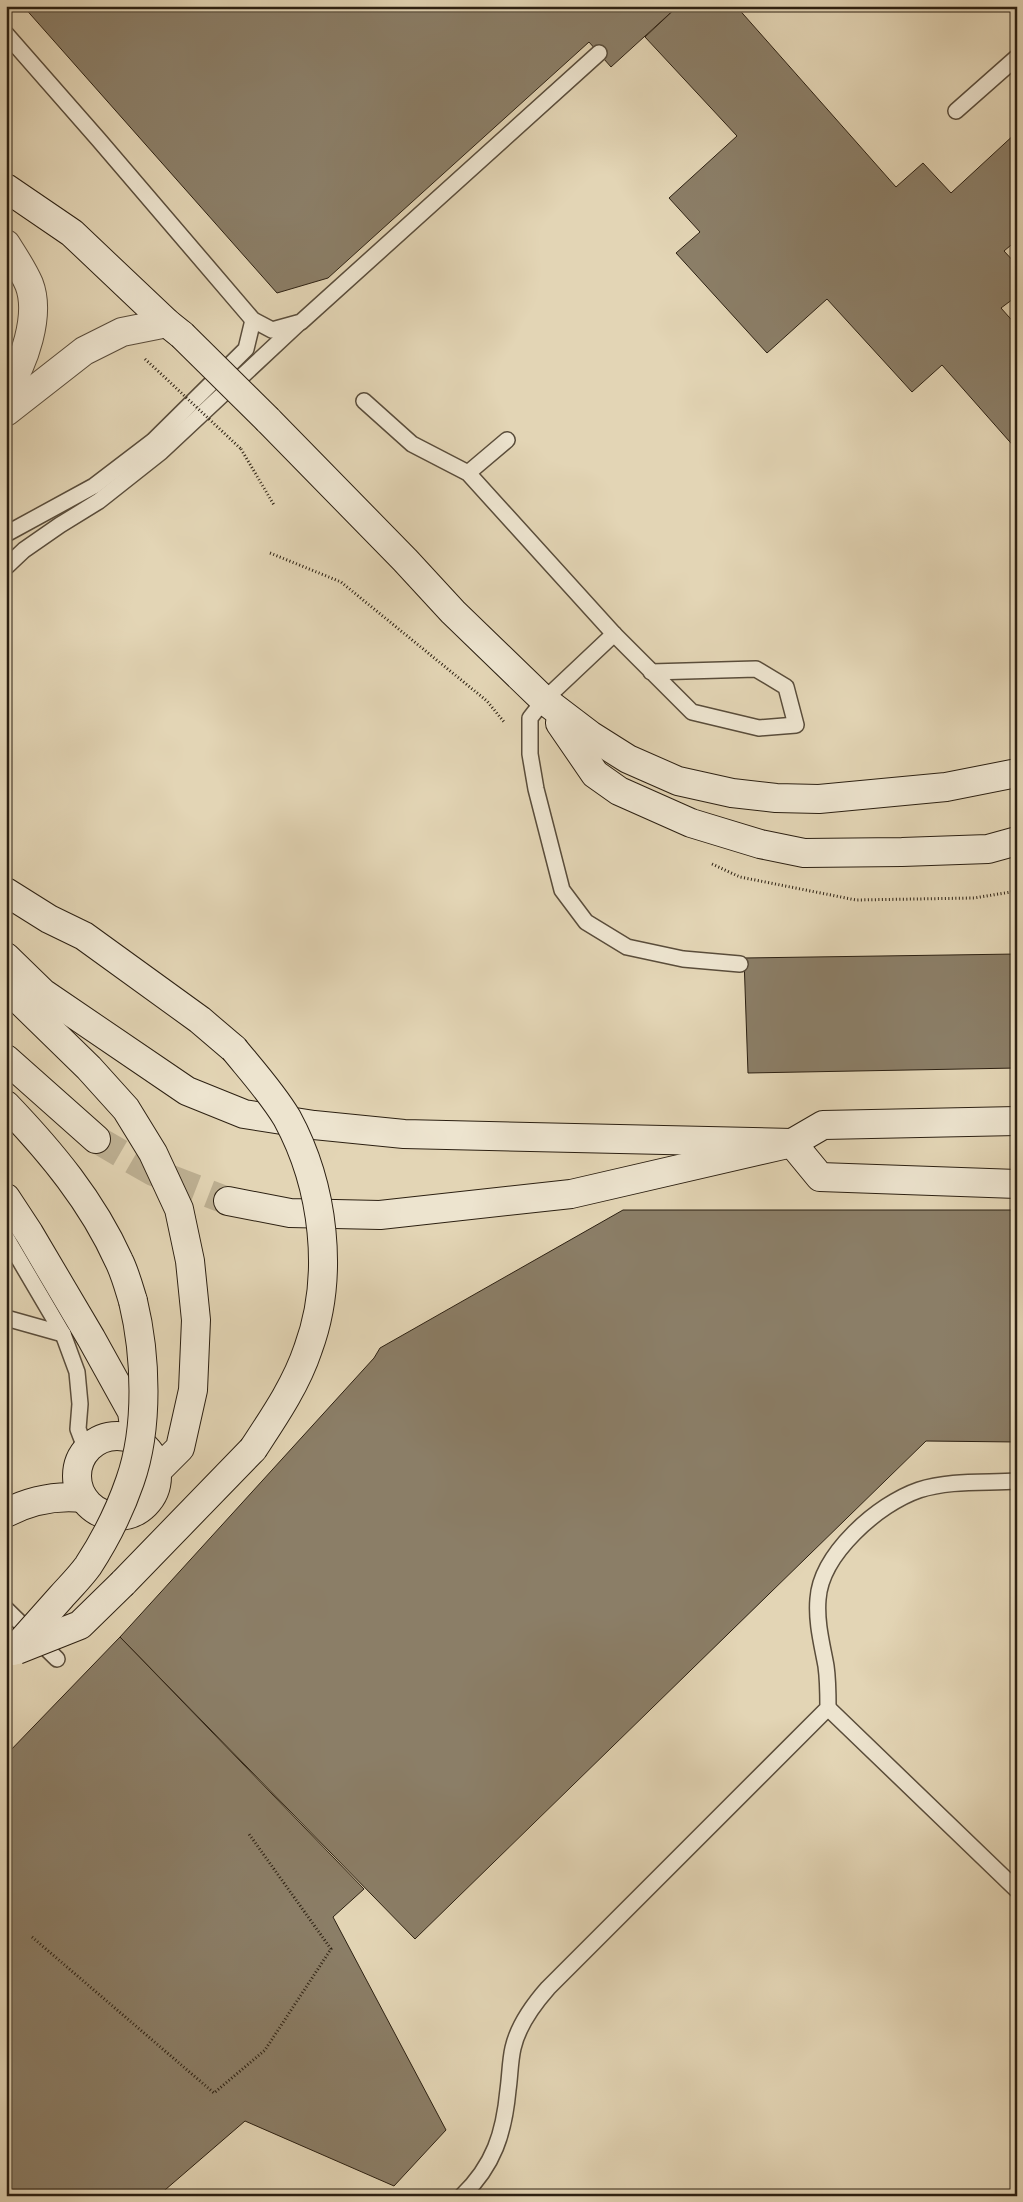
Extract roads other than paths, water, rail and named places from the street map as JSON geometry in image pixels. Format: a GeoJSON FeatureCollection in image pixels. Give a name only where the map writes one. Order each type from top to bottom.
{"type":"FeatureCollection","features":[{"type":"Feature","properties":{"kind":"street"},"geometry":{"type":"LineString","coordinates":[[6,188],[72,233],[174,329],[268,420],[405,560],[453,612],[544,700],[590,736],[628,759],[678,781],[732,793],[776,798],[819,799],[946,787],[1017,773]]}},
{"type":"Feature","properties":{"kind":"street"},"geometry":{"type":"LineString","coordinates":[[6,244],[29,286],[33,316],[24,358],[6,390]]}},
{"type":"Feature","properties":{"kind":"street"},"geometry":{"type":"LineString","coordinates":[[6,412],[84,351],[122,332],[174,329]]}},
{"type":"Feature","properties":{"kind":"street"},"geometry":{"type":"LineString","coordinates":[[544,700],[595,774],[619,791],[691,823],[760,844],[804,853],[902,852],[988,849],[1017,841]]}},
{"type":"Feature","properties":{"kind":"street"},"geometry":{"type":"LineString","coordinates":[[7,892],[49,919],[84,936],[200,1020],[234,1049],[264,1084],[287,1118],[315,1192],[322,1232],[322,1276],[318,1312],[309,1349],[274,1418],[253,1448],[217,1488],[80,1625],[10,1654]]}},
{"type":"Feature","properties":{"kind":"street"},"geometry":{"type":"LineString","coordinates":[[6,958],[43,993],[187,1091],[244,1114],[314,1125],[404,1134],[792,1144],[820,1176],[1017,1184]]}},
{"type":"Feature","properties":{"kind":"street"},"geometry":{"type":"LineString","coordinates":[[6,987],[89,1068],[126,1109],[154,1153],[179,1209],[190,1261],[196,1320],[193,1390],[180,1448],[157,1471]]}},
{"type":"Feature","properties":{"kind":"street"},"geometry":{"type":"LineString","coordinates":[[6,1059],[96,1139]]}},
{"type":"Feature","properties":{"kind":"street"},"geometry":{"type":"LineString","coordinates":[[6,1105],[34,1134],[82,1194],[101,1224],[120,1262],[133,1301],[140,1328],[144,1366],[143,1405],[138,1448],[131,1479],[118,1510],[87,1567],[10,1654]]}},
{"type":"Feature","properties":{"kind":"street"},"geometry":{"type":"LineString","coordinates":[[228,1202],[290,1213],[380,1215],[571,1194],[792,1144],[823,1125],[1017,1121]]}},
{"type":"Feature","properties":{"kind":"street"},"geometry":{"type":"LineString","coordinates":[[6,1198],[86,1330],[132,1412],[136,1440]]}},
{"type":"Feature","properties":{"kind":"street"},"geometry":{"type":"LineString","coordinates":[[112,1435],[125,1436],[136,1440],[150,1453],[157,1471],[153,1494],[138,1510],[115,1517],[101,1513],[83,1498],[76,1480],[78,1464],[86,1450],[102,1438],[112,1435]]}},
{"type":"Feature","properties":{"kind":"street"},"geometry":{"type":"LineString","coordinates":[[6,1513],[25,1503],[62,1496],[83,1498]]}},
{"type":"Feature","properties":{"kind":"lane"},"geometry":{"type":"LineString","coordinates":[[6,34],[253,320],[272,330],[301,322]]}},
{"type":"Feature","properties":{"kind":"lane"},"geometry":{"type":"LineString","coordinates":[[6,567],[31,545],[99,501],[162,452],[301,322],[599,53]]}},
{"type":"Feature","properties":{"kind":"lane"},"geometry":{"type":"LineString","coordinates":[[956,110],[1017,57]]}},
{"type":"Feature","properties":{"kind":"lane"},"geometry":{"type":"LineString","coordinates":[[6,534],[94,486],[153,441],[246,349],[253,320]]}},
{"type":"Feature","properties":{"kind":"lane"},"geometry":{"type":"LineString","coordinates":[[364,401],[412,444],[468,473],[614,634],[651,672],[692,712],[759,728],[796,725],[786,687],[756,669],[651,672]]}},
{"type":"Feature","properties":{"kind":"lane"},"geometry":{"type":"LineString","coordinates":[[468,473],[507,440]]}},
{"type":"Feature","properties":{"kind":"lane"},"geometry":{"type":"LineString","coordinates":[[614,634],[544,700],[530,718],[530,754],[536,789],[562,890],[586,922],[627,946],[683,959],[740,964]]}},
{"type":"Feature","properties":{"kind":"lane"},"geometry":{"type":"LineString","coordinates":[[6,1237],[63,1334],[77,1372],[80,1404],[78,1429],[86,1450]]}},
{"type":"Feature","properties":{"kind":"lane"},"geometry":{"type":"LineString","coordinates":[[6,1318],[63,1334]]}},
{"type":"Feature","properties":{"kind":"lane"},"geometry":{"type":"LineString","coordinates":[[1017,1481],[938,1485],[918,1490],[880,1510],[840,1548],[824,1573],[818,1597],[819,1629],[826,1668],[828,1708],[1017,1890]]}},
{"type":"Feature","properties":{"kind":"lane"},"geometry":{"type":"LineString","coordinates":[[6,1610],[57,1659]]}},
{"type":"Feature","properties":{"kind":"lane"},"geometry":{"type":"LineString","coordinates":[[462,2196],[480,2177],[493,2155],[501,2135],[513,2047],[535,2004],[548,1988],[828,1708]]}},
{"type":"Feature","properties":{"kind":"tunnel"},"geometry":{"type":"LineString","coordinates":[[96,1139],[153,1172],[228,1201]]}}]}
